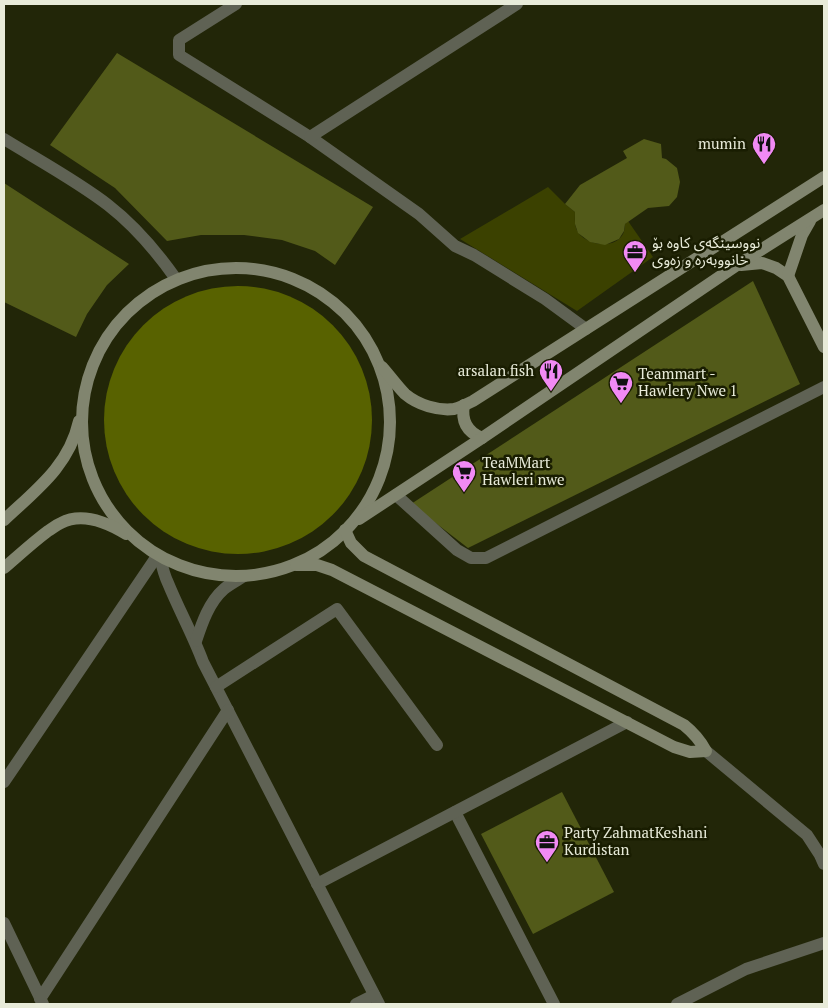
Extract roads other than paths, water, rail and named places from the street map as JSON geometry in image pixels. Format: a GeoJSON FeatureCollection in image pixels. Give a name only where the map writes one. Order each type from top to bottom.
{"type":"FeatureCollection","features":[{"type":"Feature","properties":{"kind":"street"},"geometry":{"type":"LineString","coordinates":[[236,4],[179,40],[179,55],[310,137],[419,214],[455,246],[474,255],[545,299],[586,329]]}},
{"type":"Feature","properties":{"kind":"street"},"geometry":{"type":"LineString","coordinates":[[310,137],[517,4]]}},
{"type":"Feature","properties":{"kind":"street"},"geometry":{"type":"LineString","coordinates":[[4,139],[108,205],[146,240],[176,279]]}},
{"type":"Feature","properties":{"kind":"street"},"geometry":{"type":"LineString","coordinates":[[4,520],[44,484],[61,464],[75,438],[88,379],[96,357],[107,337],[137,303],[176,279],[222,268],[246,268],[269,271],[292,278],[333,302],[350,319],[364,337],[376,358],[408,396],[425,406],[444,409],[454,408],[473,401],[824,177]]}},
{"type":"Feature","properties":{"kind":"street"},"geometry":{"type":"LineString","coordinates":[[348,527],[737,265],[824,210]]}},
{"type":"Feature","properties":{"kind":"street"},"geometry":{"type":"LineString","coordinates":[[788,276],[802,235],[812,218]]}},
{"type":"Feature","properties":{"kind":"street"},"geometry":{"type":"LineString","coordinates":[[737,265],[762,263],[776,268],[788,276],[824,347]]}},
{"type":"Feature","properties":{"kind":"street"},"geometry":{"type":"LineString","coordinates":[[83,404],[82,430],[86,456],[94,480],[106,504],[122,524],[158,556],[196,570],[220,575],[244,576],[292,565],[319,551],[348,527],[366,504],[386,458],[389,433],[389,407],[384,382],[376,358]]}},
{"type":"Feature","properties":{"kind":"street"},"geometry":{"type":"LineString","coordinates":[[396,495],[457,550],[471,558],[486,558],[824,388]]}},
{"type":"Feature","properties":{"kind":"street"},"geometry":{"type":"LineString","coordinates":[[464,405],[462,412],[465,426],[475,436],[482,438]]}},
{"type":"Feature","properties":{"kind":"street"},"geometry":{"type":"LineString","coordinates":[[4,568],[36,540],[62,522],[78,518],[96,520],[111,525],[140,542]]}},
{"type":"Feature","properties":{"kind":"street"},"geometry":{"type":"LineString","coordinates":[[348,527],[351,543],[364,556],[684,725],[701,741],[706,751],[807,834],[824,864]]}},
{"type":"Feature","properties":{"kind":"street"},"geometry":{"type":"LineString","coordinates":[[158,556],[167,582],[216,687],[376,999],[356,1004]]}},
{"type":"Feature","properties":{"kind":"street"},"geometry":{"type":"LineString","coordinates":[[4,782],[158,556]]}},
{"type":"Feature","properties":{"kind":"street"},"geometry":{"type":"LineString","coordinates":[[292,565],[317,565],[332,570],[682,750],[690,752],[706,751]]}},
{"type":"Feature","properties":{"kind":"street"},"geometry":{"type":"LineString","coordinates":[[196,641],[205,616],[214,602],[224,589],[244,576]]}},
{"type":"Feature","properties":{"kind":"street"},"geometry":{"type":"LineString","coordinates":[[216,687],[337,608],[437,745]]}},
{"type":"Feature","properties":{"kind":"street"},"geometry":{"type":"LineString","coordinates":[[42,1001],[228,710]]}},
{"type":"Feature","properties":{"kind":"street"},"geometry":{"type":"LineString","coordinates":[[317,884],[627,722]]}},
{"type":"Feature","properties":{"kind":"street"},"geometry":{"type":"LineString","coordinates":[[455,812],[554,1004]]}},
{"type":"Feature","properties":{"kind":"street"},"geometry":{"type":"LineString","coordinates":[[4,923],[42,1001]]}},
{"type":"Feature","properties":{"kind":"street"},"geometry":{"type":"LineString","coordinates":[[677,1004],[746,969],[824,943]]}},
{"type":"Feature","properties":{"kind":"place","name":"mumin"},"geometry":{"type":"Point","coordinates":[764,165]}},
{"type":"Feature","properties":{"kind":"place","name":"نووسینگەی کاوە بۆ خانووبەرە و زەوی"},"geometry":{"type":"Point","coordinates":[635,273]}},
{"type":"Feature","properties":{"kind":"place","name":"arsalan fish"},"geometry":{"type":"Point","coordinates":[551,392]}},
{"type":"Feature","properties":{"kind":"place","name":"Teammart - Hawlery Nwe 1"},"geometry":{"type":"Point","coordinates":[621,404]}},
{"type":"Feature","properties":{"kind":"place","name":"TeaMMart Hawleri nwe"},"geometry":{"type":"Point","coordinates":[464,493]}},
{"type":"Feature","properties":{"kind":"place","name":"Party ZahmatKeshani Kurdistan"},"geometry":{"type":"Point","coordinates":[547,863]}}]}
